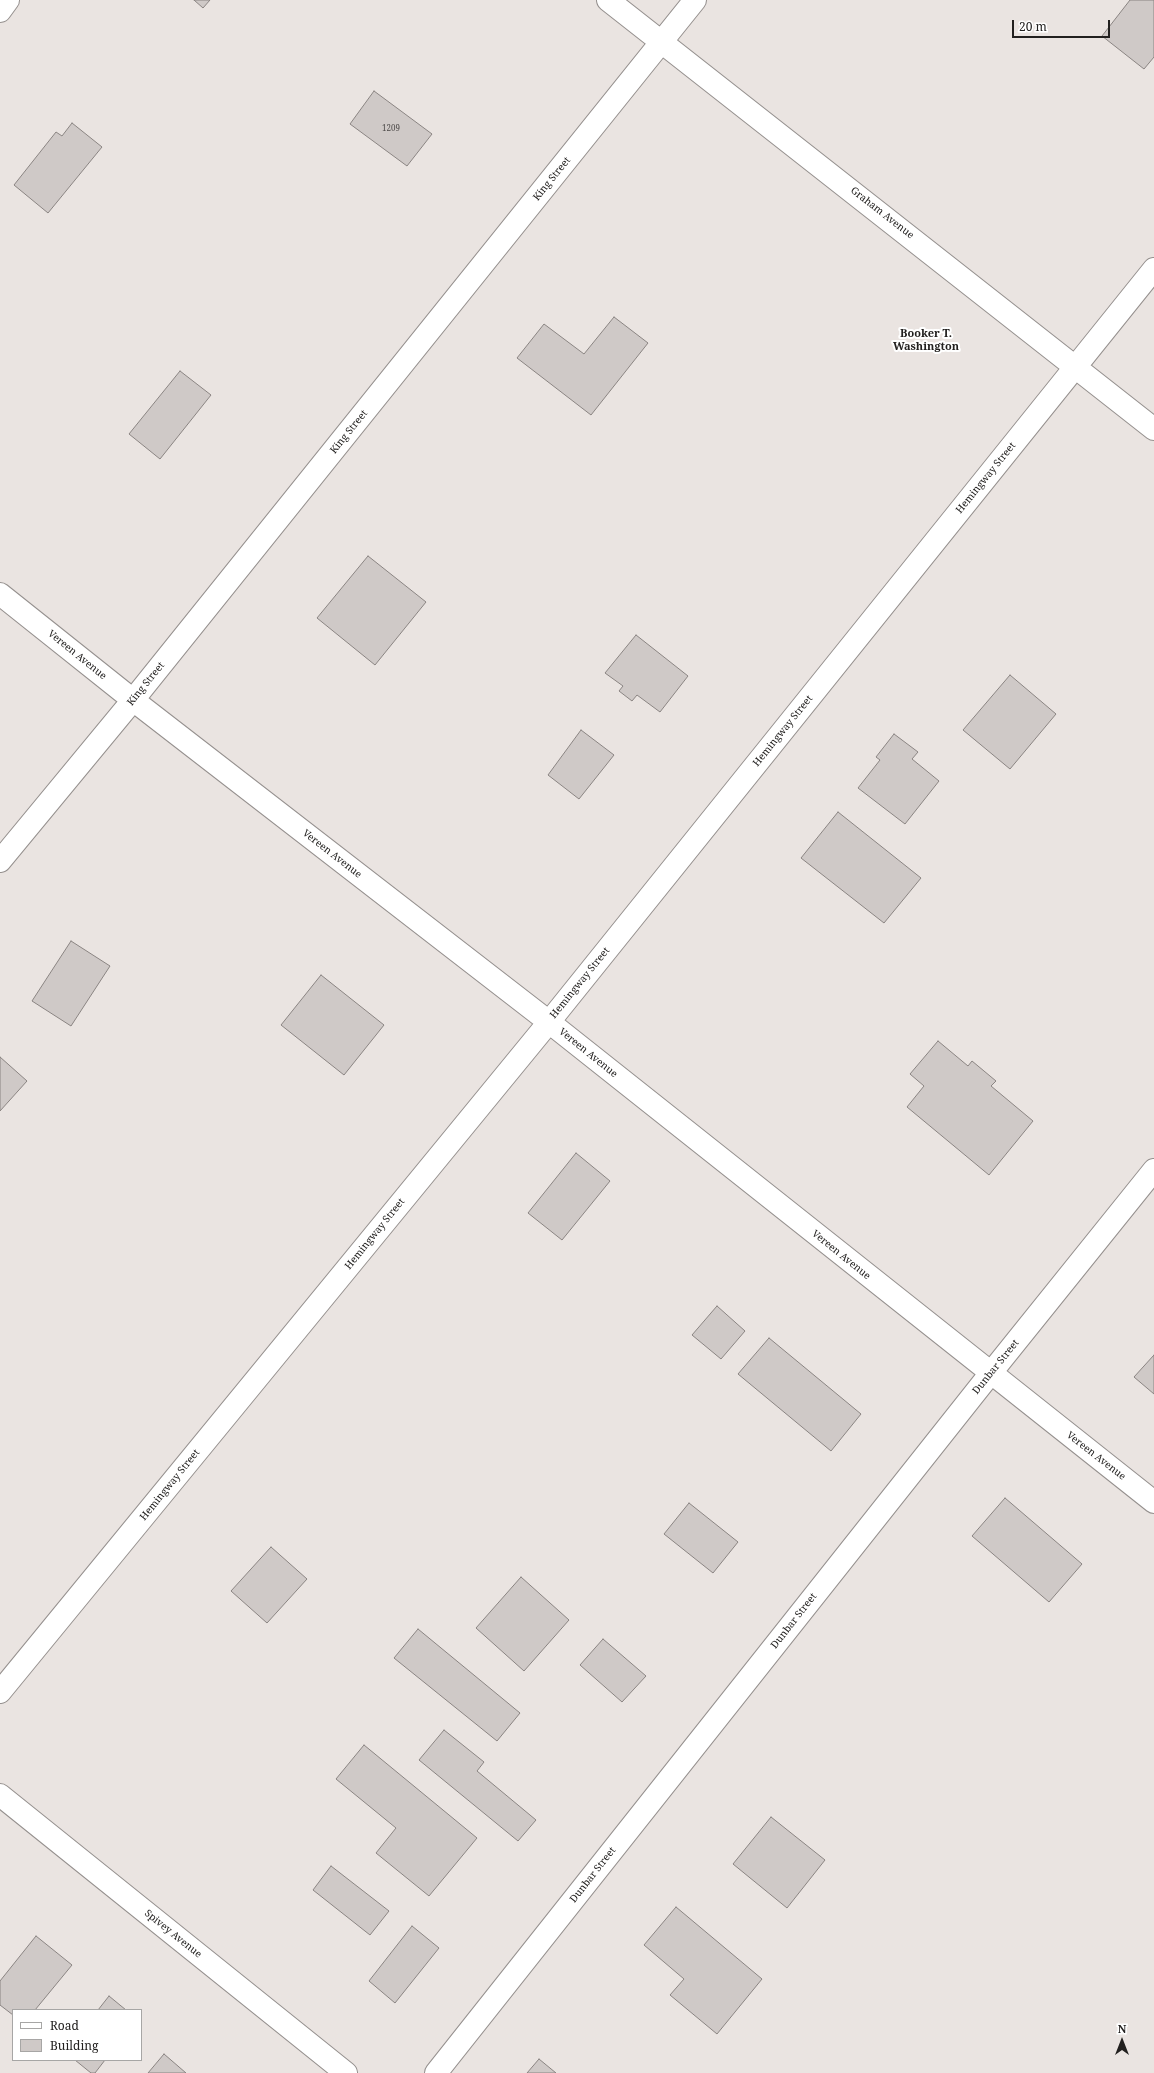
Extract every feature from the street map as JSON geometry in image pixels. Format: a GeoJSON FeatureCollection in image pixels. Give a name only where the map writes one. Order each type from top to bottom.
{"type":"FeatureCollection","features":[{"type":"Feature","properties":{"kind":"street"},"geometry":{"type":"LineString","coordinates":[[0,11],[8,0]]}},
{"type":"Feature","properties":{"kind":"street","name":"Graham Avenue"},"geometry":{"type":"LineString","coordinates":[[608,0],[1076,366],[1154,429]]}},
{"type":"Feature","properties":{"kind":"street","name":"King Street"},"geometry":{"type":"LineString","coordinates":[[0,861],[134,700],[695,0]]}},
{"type":"Feature","properties":{"kind":"street","name":"Hemingway Street"},"geometry":{"type":"LineString","coordinates":[[0,1692],[549,1022],[1154,269]]}},
{"type":"Feature","properties":{"kind":"street","name":"Vereen Avenue"},"geometry":{"type":"LineString","coordinates":[[0,594],[134,700],[549,1022],[990,1374],[1154,1502]]}},
{"type":"Feature","properties":{"kind":"street","name":"Dunbar Street"},"geometry":{"type":"LineString","coordinates":[[436,2073],[990,1374],[1154,1170]]}},
{"type":"Feature","properties":{"kind":"street","name":"Spivey Avenue"},"geometry":{"type":"LineString","coordinates":[[0,1795],[346,2073]]}},
{"type":"Feature","properties":{"kind":"building"},"geometry":{"type":"Polygon","coordinates":[[[194,0],[210,0],[203,8],[194,0]]]}},
{"type":"Feature","properties":{"kind":"building"},"geometry":{"type":"Polygon","coordinates":[[[1130,0],[1154,0],[1154,57],[1144,69],[1102,36],[1130,0]]]}},
{"type":"Feature","properties":{"kind":"building"},"geometry":{"type":"Polygon","coordinates":[[[374,91],[432,134],[407,166],[350,124],[374,91]]]}},
{"type":"Feature","properties":{"kind":"building"},"geometry":{"type":"Polygon","coordinates":[[[72,123],[102,147],[48,213],[14,185],[56,132],[62,136],[72,123]]]}},
{"type":"Feature","properties":{"kind":"building"},"geometry":{"type":"Polygon","coordinates":[[[614,317],[648,343],[591,415],[517,358],[544,324],[584,354],[614,317]]]}},
{"type":"Feature","properties":{"kind":"building"},"geometry":{"type":"Polygon","coordinates":[[[180,371],[211,395],[160,459],[129,434],[180,371]]]}},
{"type":"Feature","properties":{"kind":"building"},"geometry":{"type":"Polygon","coordinates":[[[368,556],[426,602],[375,665],[317,618],[368,556]]]}},
{"type":"Feature","properties":{"kind":"building"},"geometry":{"type":"Polygon","coordinates":[[[636,635],[688,676],[660,712],[637,695],[632,701],[619,691],[623,686],[605,673],[636,635]]]}},
{"type":"Feature","properties":{"kind":"building"},"geometry":{"type":"Polygon","coordinates":[[[1010,675],[1056,714],[1010,769],[963,730],[1010,675]]]}},
{"type":"Feature","properties":{"kind":"building"},"geometry":{"type":"Polygon","coordinates":[[[581,730],[614,755],[579,799],[548,775],[581,730]]]}},
{"type":"Feature","properties":{"kind":"building"},"geometry":{"type":"Polygon","coordinates":[[[894,734],[918,752],[912,759],[939,781],[905,824],[858,788],[880,760],[876,757],[894,734]]]}},
{"type":"Feature","properties":{"kind":"building"},"geometry":{"type":"Polygon","coordinates":[[[838,812],[921,878],[884,923],[801,858],[838,812]]]}},
{"type":"Feature","properties":{"kind":"building"},"geometry":{"type":"Polygon","coordinates":[[[71,941],[110,966],[71,1026],[32,1001],[71,941]]]}},
{"type":"Feature","properties":{"kind":"building"},"geometry":{"type":"Polygon","coordinates":[[[321,975],[384,1025],[344,1075],[281,1025],[321,975]]]}},
{"type":"Feature","properties":{"kind":"building"},"geometry":{"type":"Polygon","coordinates":[[[938,1041],[968,1066],[972,1061],[996,1081],[991,1086],[1033,1121],[989,1175],[907,1107],[924,1086],[910,1074],[938,1041]]]}},
{"type":"Feature","properties":{"kind":"building"},"geometry":{"type":"Polygon","coordinates":[[[0,1057],[27,1081],[0,1111],[0,1057]]]}},
{"type":"Feature","properties":{"kind":"building"},"geometry":{"type":"Polygon","coordinates":[[[576,1153],[610,1181],[562,1240],[528,1213],[576,1153]]]}},
{"type":"Feature","properties":{"kind":"building"},"geometry":{"type":"Polygon","coordinates":[[[717,1306],[745,1331],[721,1359],[692,1335],[717,1306]]]}},
{"type":"Feature","properties":{"kind":"building"},"geometry":{"type":"Polygon","coordinates":[[[769,1338],[861,1414],[831,1451],[738,1374],[769,1338]]]}},
{"type":"Feature","properties":{"kind":"building"},"geometry":{"type":"Polygon","coordinates":[[[1154,1355],[1154,1394],[1134,1377],[1154,1355]]]}},
{"type":"Feature","properties":{"kind":"building"},"geometry":{"type":"Polygon","coordinates":[[[1005,1498],[1082,1564],[1049,1602],[972,1536],[1005,1498]]]}},
{"type":"Feature","properties":{"kind":"building"},"geometry":{"type":"Polygon","coordinates":[[[689,1503],[738,1542],[713,1573],[664,1534],[689,1503]]]}},
{"type":"Feature","properties":{"kind":"building"},"geometry":{"type":"Polygon","coordinates":[[[271,1547],[307,1579],[267,1623],[231,1591],[271,1547]]]}},
{"type":"Feature","properties":{"kind":"building"},"geometry":{"type":"Polygon","coordinates":[[[521,1577],[569,1620],[524,1671],[476,1628],[521,1577]]]}},
{"type":"Feature","properties":{"kind":"building"},"geometry":{"type":"Polygon","coordinates":[[[418,1629],[520,1713],[497,1741],[394,1658],[418,1629]]]}},
{"type":"Feature","properties":{"kind":"building"},"geometry":{"type":"Polygon","coordinates":[[[603,1639],[646,1676],[622,1702],[580,1665],[603,1639]]]}},
{"type":"Feature","properties":{"kind":"building"},"geometry":{"type":"Polygon","coordinates":[[[444,1730],[484,1762],[477,1771],[536,1820],[518,1841],[419,1760],[444,1730]]]}},
{"type":"Feature","properties":{"kind":"building"},"geometry":{"type":"Polygon","coordinates":[[[364,1745],[477,1838],[429,1896],[376,1853],[396,1828],[336,1779],[364,1745]]]}},
{"type":"Feature","properties":{"kind":"building"},"geometry":{"type":"Polygon","coordinates":[[[771,1817],[825,1860],[787,1908],[733,1864],[771,1817]]]}},
{"type":"Feature","properties":{"kind":"building"},"geometry":{"type":"Polygon","coordinates":[[[331,1866],[389,1911],[370,1935],[313,1890],[331,1866]]]}},
{"type":"Feature","properties":{"kind":"building"},"geometry":{"type":"Polygon","coordinates":[[[676,1907],[762,1979],[717,2034],[670,1995],[684,1979],[644,1945],[676,1907]]]}},
{"type":"Feature","properties":{"kind":"building"},"geometry":{"type":"Polygon","coordinates":[[[412,1926],[439,1948],[395,2003],[369,1981],[412,1926]]]}},
{"type":"Feature","properties":{"kind":"building"},"geometry":{"type":"Polygon","coordinates":[[[36,1936],[72,1965],[36,2009],[12,2009],[12,2014],[0,2005],[0,1981],[36,1936]]]}},
{"type":"Feature","properties":{"kind":"building"},"geometry":{"type":"Polygon","coordinates":[[[109,1996],[125,2009],[99,2009],[109,1996]]]}},
{"type":"Feature","properties":{"kind":"building"},"geometry":{"type":"Polygon","coordinates":[[[164,2054],[186,2073],[148,2073],[164,2054]]]}},
{"type":"Feature","properties":{"kind":"building"},"geometry":{"type":"Polygon","coordinates":[[[539,2059],[556,2073],[527,2073],[539,2059]]]}},
{"type":"Feature","properties":{"kind":"building"},"geometry":{"type":"Polygon","coordinates":[[[76,2061],[104,2061],[95,2073],[91,2073],[76,2061]]]}},
{"type":"Feature","properties":{"kind":"district","name":"Booker T. Washington"},"geometry":{"type":"Point","coordinates":[926,340]}}]}
